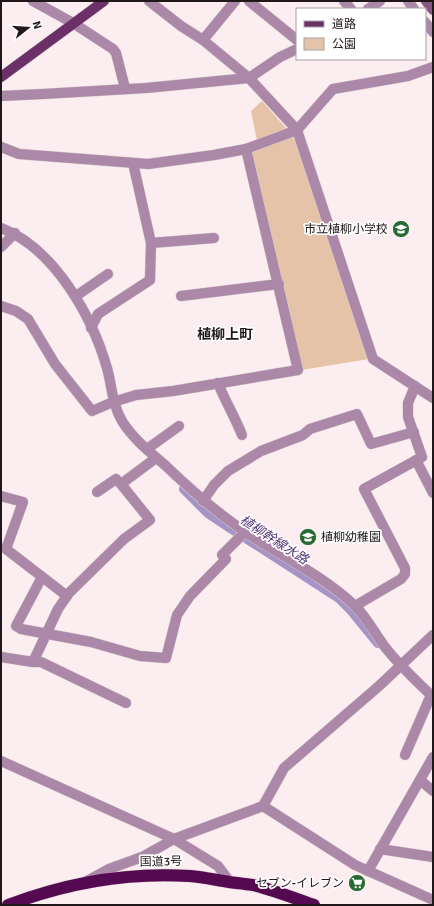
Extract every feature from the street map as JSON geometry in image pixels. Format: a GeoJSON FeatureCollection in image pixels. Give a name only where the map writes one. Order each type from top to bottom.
{"type":"FeatureCollection","features":[{"type":"Feature","properties":{"kind":"highway","name":"国道3号"},"geometry":{"type":"LineString","coordinates":[[8,905],[32,896],[111,878],[140,876],[191,876],[252,885],[276,891],[314,905]]}},
{"type":"Feature","properties":{"kind":"main road"},"geometry":{"type":"LineString","coordinates":[[1,77],[104,1]]}},
{"type":"Feature","properties":{"kind":"street"},"geometry":{"type":"LineString","coordinates":[[33,1],[73,23],[113,49],[116,53],[125,88]]}},
{"type":"Feature","properties":{"kind":"street"},"geometry":{"type":"LineString","coordinates":[[149,1],[181,26],[203,40],[249,78],[297,130],[373,358],[433,398]]}},
{"type":"Feature","properties":{"kind":"street"},"geometry":{"type":"LineString","coordinates":[[203,40],[235,1]]}},
{"type":"Feature","properties":{"kind":"street"},"geometry":{"type":"LineString","coordinates":[[249,1],[296,39]]}},
{"type":"Feature","properties":{"kind":"street"},"geometry":{"type":"LineString","coordinates":[[370,8],[380,1]]}},
{"type":"Feature","properties":{"kind":"street"},"geometry":{"type":"LineString","coordinates":[[426,1],[433,10]]}},
{"type":"Feature","properties":{"kind":"street"},"geometry":{"type":"LineString","coordinates":[[426,23],[433,32]]}},
{"type":"Feature","properties":{"kind":"street"},"geometry":{"type":"LineString","coordinates":[[1,96],[146,88],[249,78],[280,57],[296,49]]}},
{"type":"Feature","properties":{"kind":"street"},"geometry":{"type":"LineString","coordinates":[[1,147],[19,154],[148,164],[214,156],[246,149],[297,130],[333,89],[408,76],[433,67]]}},
{"type":"Feature","properties":{"kind":"street"},"geometry":{"type":"LineString","coordinates":[[1,306],[16,311],[28,319],[55,364],[92,411],[113,402],[136,395],[174,391],[298,370],[279,284],[246,149]]}},
{"type":"Feature","properties":{"kind":"street"},"geometry":{"type":"LineString","coordinates":[[91,328],[98,314],[150,280],[151,243],[133,163]]}},
{"type":"Feature","properties":{"kind":"street"},"geometry":{"type":"LineString","coordinates":[[1,228],[14,233],[27,241],[49,263],[76,296],[85,313],[107,369],[113,402],[122,422],[156,458],[224,518],[304,568],[355,606],[385,648],[432,696],[405,755]]}},
{"type":"Feature","properties":{"kind":"street"},"geometry":{"type":"LineString","coordinates":[[1,247],[14,233]]}},
{"type":"Feature","properties":{"kind":"street"},"geometry":{"type":"LineString","coordinates":[[151,243],[214,238]]}},
{"type":"Feature","properties":{"kind":"street"},"geometry":{"type":"LineString","coordinates":[[76,296],[108,274]]}},
{"type":"Feature","properties":{"kind":"street"},"geometry":{"type":"LineString","coordinates":[[181,296],[279,284]]}},
{"type":"Feature","properties":{"kind":"street"},"geometry":{"type":"LineString","coordinates":[[218,383],[225,401],[234,414],[242,435]]}},
{"type":"Feature","properties":{"kind":"street"},"geometry":{"type":"LineString","coordinates":[[355,606],[401,579],[405,574],[404,568],[364,489],[422,456],[408,417],[408,403],[415,386]]}},
{"type":"Feature","properties":{"kind":"street"},"geometry":{"type":"LineString","coordinates":[[203,501],[214,485],[228,471],[261,451],[326,423],[357,414],[371,444],[414,432]]}},
{"type":"Feature","properties":{"kind":"street"},"geometry":{"type":"LineString","coordinates":[[147,449],[179,426]]}},
{"type":"Feature","properties":{"kind":"street"},"geometry":{"type":"LineString","coordinates":[[121,484],[156,458]]}},
{"type":"Feature","properties":{"kind":"street"},"geometry":{"type":"LineString","coordinates":[[416,460],[433,493]]}},
{"type":"Feature","properties":{"kind":"street"},"geometry":{"type":"LineString","coordinates":[[33,662],[58,608],[67,596],[124,539],[150,520],[116,478],[97,492]]}},
{"type":"Feature","properties":{"kind":"street"},"geometry":{"type":"LineString","coordinates":[[1,496],[23,502],[6,549],[67,596]]}},
{"type":"Feature","properties":{"kind":"street"},"geometry":{"type":"LineString","coordinates":[[42,577],[16,626],[21,629],[91,642],[140,656],[166,658],[177,615],[190,596],[226,559],[222,555],[245,532]]}},
{"type":"Feature","properties":{"kind":"street"},"geometry":{"type":"LineString","coordinates":[[84,883],[109,869],[142,857],[174,839],[263,806],[284,768],[379,686],[433,635]]}},
{"type":"Feature","properties":{"kind":"street"},"geometry":{"type":"LineString","coordinates":[[1,656],[41,662],[126,703]]}},
{"type":"Feature","properties":{"kind":"street"},"geometry":{"type":"LineString","coordinates":[[368,871],[433,758]]}},
{"type":"Feature","properties":{"kind":"street"},"geometry":{"type":"LineString","coordinates":[[1,761],[174,839],[218,866],[230,882]]}},
{"type":"Feature","properties":{"kind":"street"},"geometry":{"type":"LineString","coordinates":[[420,780],[433,791]]}},
{"type":"Feature","properties":{"kind":"street"},"geometry":{"type":"LineString","coordinates":[[263,806],[355,865],[433,900]]}},
{"type":"Feature","properties":{"kind":"street"},"geometry":{"type":"LineString","coordinates":[[380,849],[433,857]]}},
{"type":"Feature","properties":{"kind":"green space"},"geometry":{"type":"Polygon","coordinates":[[[262,101],[293,136],[324,218],[369,359],[301,370],[249,152],[257,141],[251,111],[262,101]]]}},
{"type":"Feature","properties":{"kind":"waterway","name":"植柳幹線水路"},"geometry":{"type":"LineString","coordinates":[[184,489],[208,513],[339,598],[351,610],[378,643]]}},
{"type":"Feature","properties":{"kind":"place","name":"市立植柳小学校"},"geometry":{"type":"Point","coordinates":[401,229]}},
{"type":"Feature","properties":{"kind":"place","name":"植柳幼稚園"},"geometry":{"type":"Point","coordinates":[308,537]}},
{"type":"Feature","properties":{"kind":"place","name":"セブン-イレブン"},"geometry":{"type":"Point","coordinates":[357,883]}},
{"type":"Feature","properties":{"kind":"district","name":"植柳上町"},"geometry":{"type":"Point","coordinates":[225,334]}}]}
